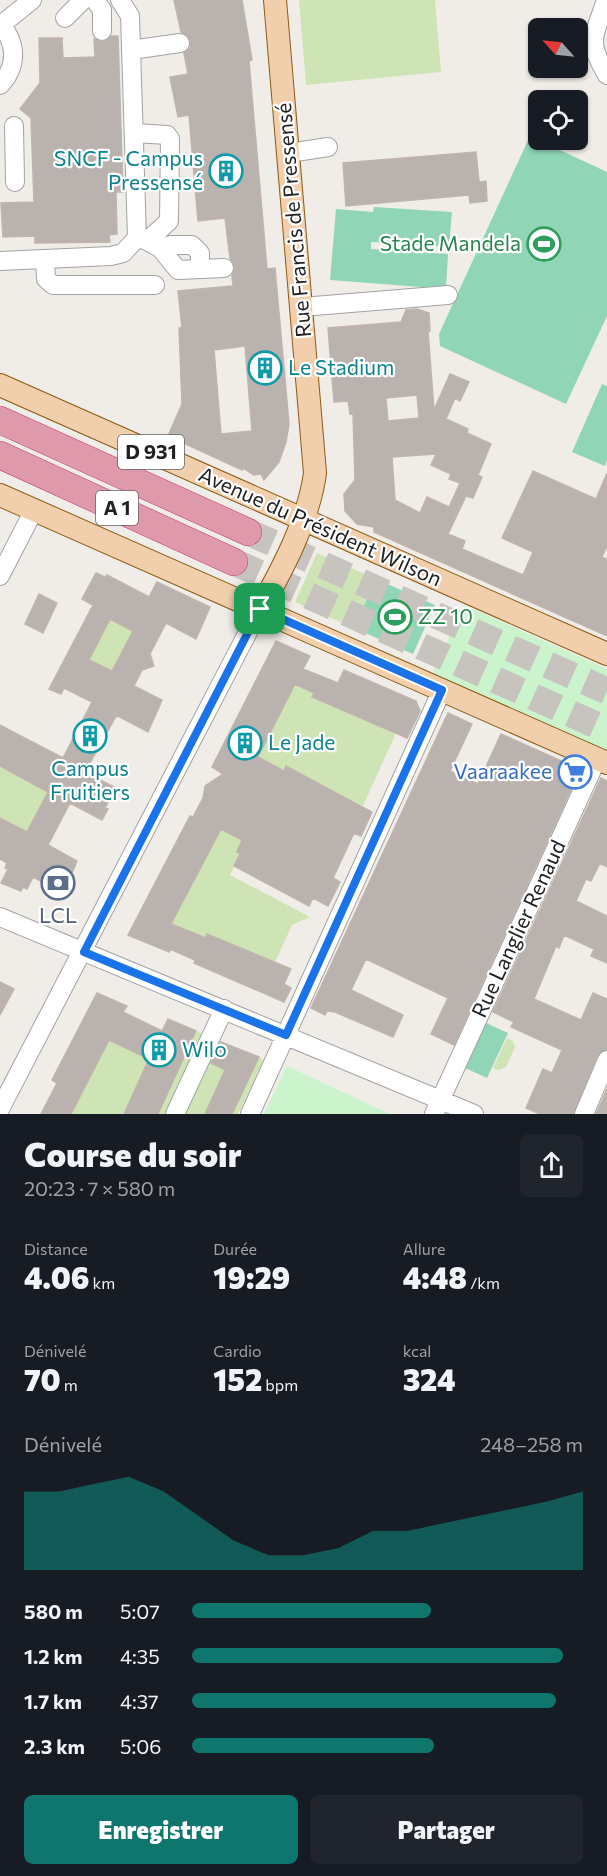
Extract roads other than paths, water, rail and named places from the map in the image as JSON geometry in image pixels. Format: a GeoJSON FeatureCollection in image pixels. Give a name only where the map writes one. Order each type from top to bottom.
{"type":"FeatureCollection","features":[{"type":"Feature","properties":{"kind":"highway","name":"A 1"},"geometry":{"type":"LineString","coordinates":[[0,420],[248,532]]}},
{"type":"Feature","properties":{"kind":"highway","name":"A 1"},"geometry":{"type":"LineString","coordinates":[[0,455],[234,562]]}},
{"type":"Feature","properties":{"kind":"main road","name":"Rue Francis de Pressensé"},"geometry":{"type":"LineString","coordinates":[[260,609],[302,518],[315,473],[275,0]]}},
{"type":"Feature","properties":{"kind":"main road","name":"Avenue du Président Wilson"},"geometry":{"type":"LineString","coordinates":[[0,385],[607,654]]}},
{"type":"Feature","properties":{"kind":"main road"},"geometry":{"type":"LineString","coordinates":[[0,495],[602,761]]}},
{"type":"Feature","properties":{"kind":"street"},"geometry":{"type":"LineString","coordinates":[[0,85],[8,77],[13,64],[14,50],[10,36],[1,25],[32,0]]}},
{"type":"Feature","properties":{"kind":"street"},"geometry":{"type":"LineString","coordinates":[[65,18],[82,0]]}},
{"type":"Feature","properties":{"kind":"street"},"geometry":{"type":"LineString","coordinates":[[94,0],[101,8],[102,31]]}},
{"type":"Feature","properties":{"kind":"street"},"geometry":{"type":"LineString","coordinates":[[120,0],[130,16],[135,133],[148,243],[180,271],[224,268]]}},
{"type":"Feature","properties":{"kind":"street"},"geometry":{"type":"LineString","coordinates":[[606,0],[592,44],[594,54],[607,75]]}},
{"type":"Feature","properties":{"kind":"street"},"geometry":{"type":"LineString","coordinates":[[131,50],[180,43]]}},
{"type":"Feature","properties":{"kind":"street"},"geometry":{"type":"LineString","coordinates":[[14,126],[7,155],[15,182]]}},
{"type":"Feature","properties":{"kind":"street"},"geometry":{"type":"LineString","coordinates":[[0,261],[111,256],[148,243],[169,220],[170,140],[167,135],[135,133]]}},
{"type":"Feature","properties":{"kind":"street"},"geometry":{"type":"LineString","coordinates":[[289,153],[327,147]]}},
{"type":"Feature","properties":{"kind":"street"},"geometry":{"type":"LineString","coordinates":[[148,243],[192,245],[200,254],[200,262]]}},
{"type":"Feature","properties":{"kind":"street"},"geometry":{"type":"LineString","coordinates":[[45,259],[46,279],[53,285],[154,285]]}},
{"type":"Feature","properties":{"kind":"street"},"geometry":{"type":"LineString","coordinates":[[302,307],[448,295]]}},
{"type":"Feature","properties":{"kind":"street"},"geometry":{"type":"LineString","coordinates":[[0,576],[34,510]]}},
{"type":"Feature","properties":{"kind":"street"},"geometry":{"type":"LineString","coordinates":[[0,1109],[84,952],[260,609]]}},
{"type":"Feature","properties":{"kind":"street"},"geometry":{"type":"LineString","coordinates":[[250,1114],[442,690]]}},
{"type":"Feature","properties":{"kind":"street","name":"Rue Langlier Renaud"},"geometry":{"type":"LineString","coordinates":[[437,1107],[602,761]]}},
{"type":"Feature","properties":{"kind":"street"},"geometry":{"type":"LineString","coordinates":[[0,917],[286,1035],[437,1107],[474,1114]]}},
{"type":"Feature","properties":{"kind":"street"},"geometry":{"type":"LineString","coordinates":[[176,1114],[224,1009]]}},
{"type":"Feature","properties":{"kind":"street"},"geometry":{"type":"LineString","coordinates":[[584,1114],[607,1060]]}},
{"type":"Feature","properties":{"kind":"tunnel"},"geometry":{"type":"LineString","coordinates":[[248,532],[607,691]]}},
{"type":"Feature","properties":{"kind":"tunnel"},"geometry":{"type":"LineString","coordinates":[[234,562],[607,730]]}},
{"type":"Feature","properties":{"kind":"place","name":"SNCF - Campus Pressensé"},"geometry":{"type":"Point","coordinates":[226,171]}},
{"type":"Feature","properties":{"kind":"place","name":"Stade Mandela"},"geometry":{"type":"Point","coordinates":[544,244]}},
{"type":"Feature","properties":{"kind":"place","name":"Le Stadium"},"geometry":{"type":"Point","coordinates":[265,368]}},
{"type":"Feature","properties":{"kind":"place","name":"ZZ 10"},"geometry":{"type":"Point","coordinates":[395,617]}},
{"type":"Feature","properties":{"kind":"place","name":"Campus Fruitiers"},"geometry":{"type":"Point","coordinates":[90,736]}},
{"type":"Feature","properties":{"kind":"place","name":"Le Jade"},"geometry":{"type":"Point","coordinates":[245,743]}},
{"type":"Feature","properties":{"kind":"place","name":"Vaaraakee"},"geometry":{"type":"Point","coordinates":[575,772]}},
{"type":"Feature","properties":{"kind":"place","name":"LCL"},"geometry":{"type":"Point","coordinates":[58,883]}},
{"type":"Feature","properties":{"kind":"place","name":"Wilo"},"geometry":{"type":"Point","coordinates":[159,1050]}}]}
